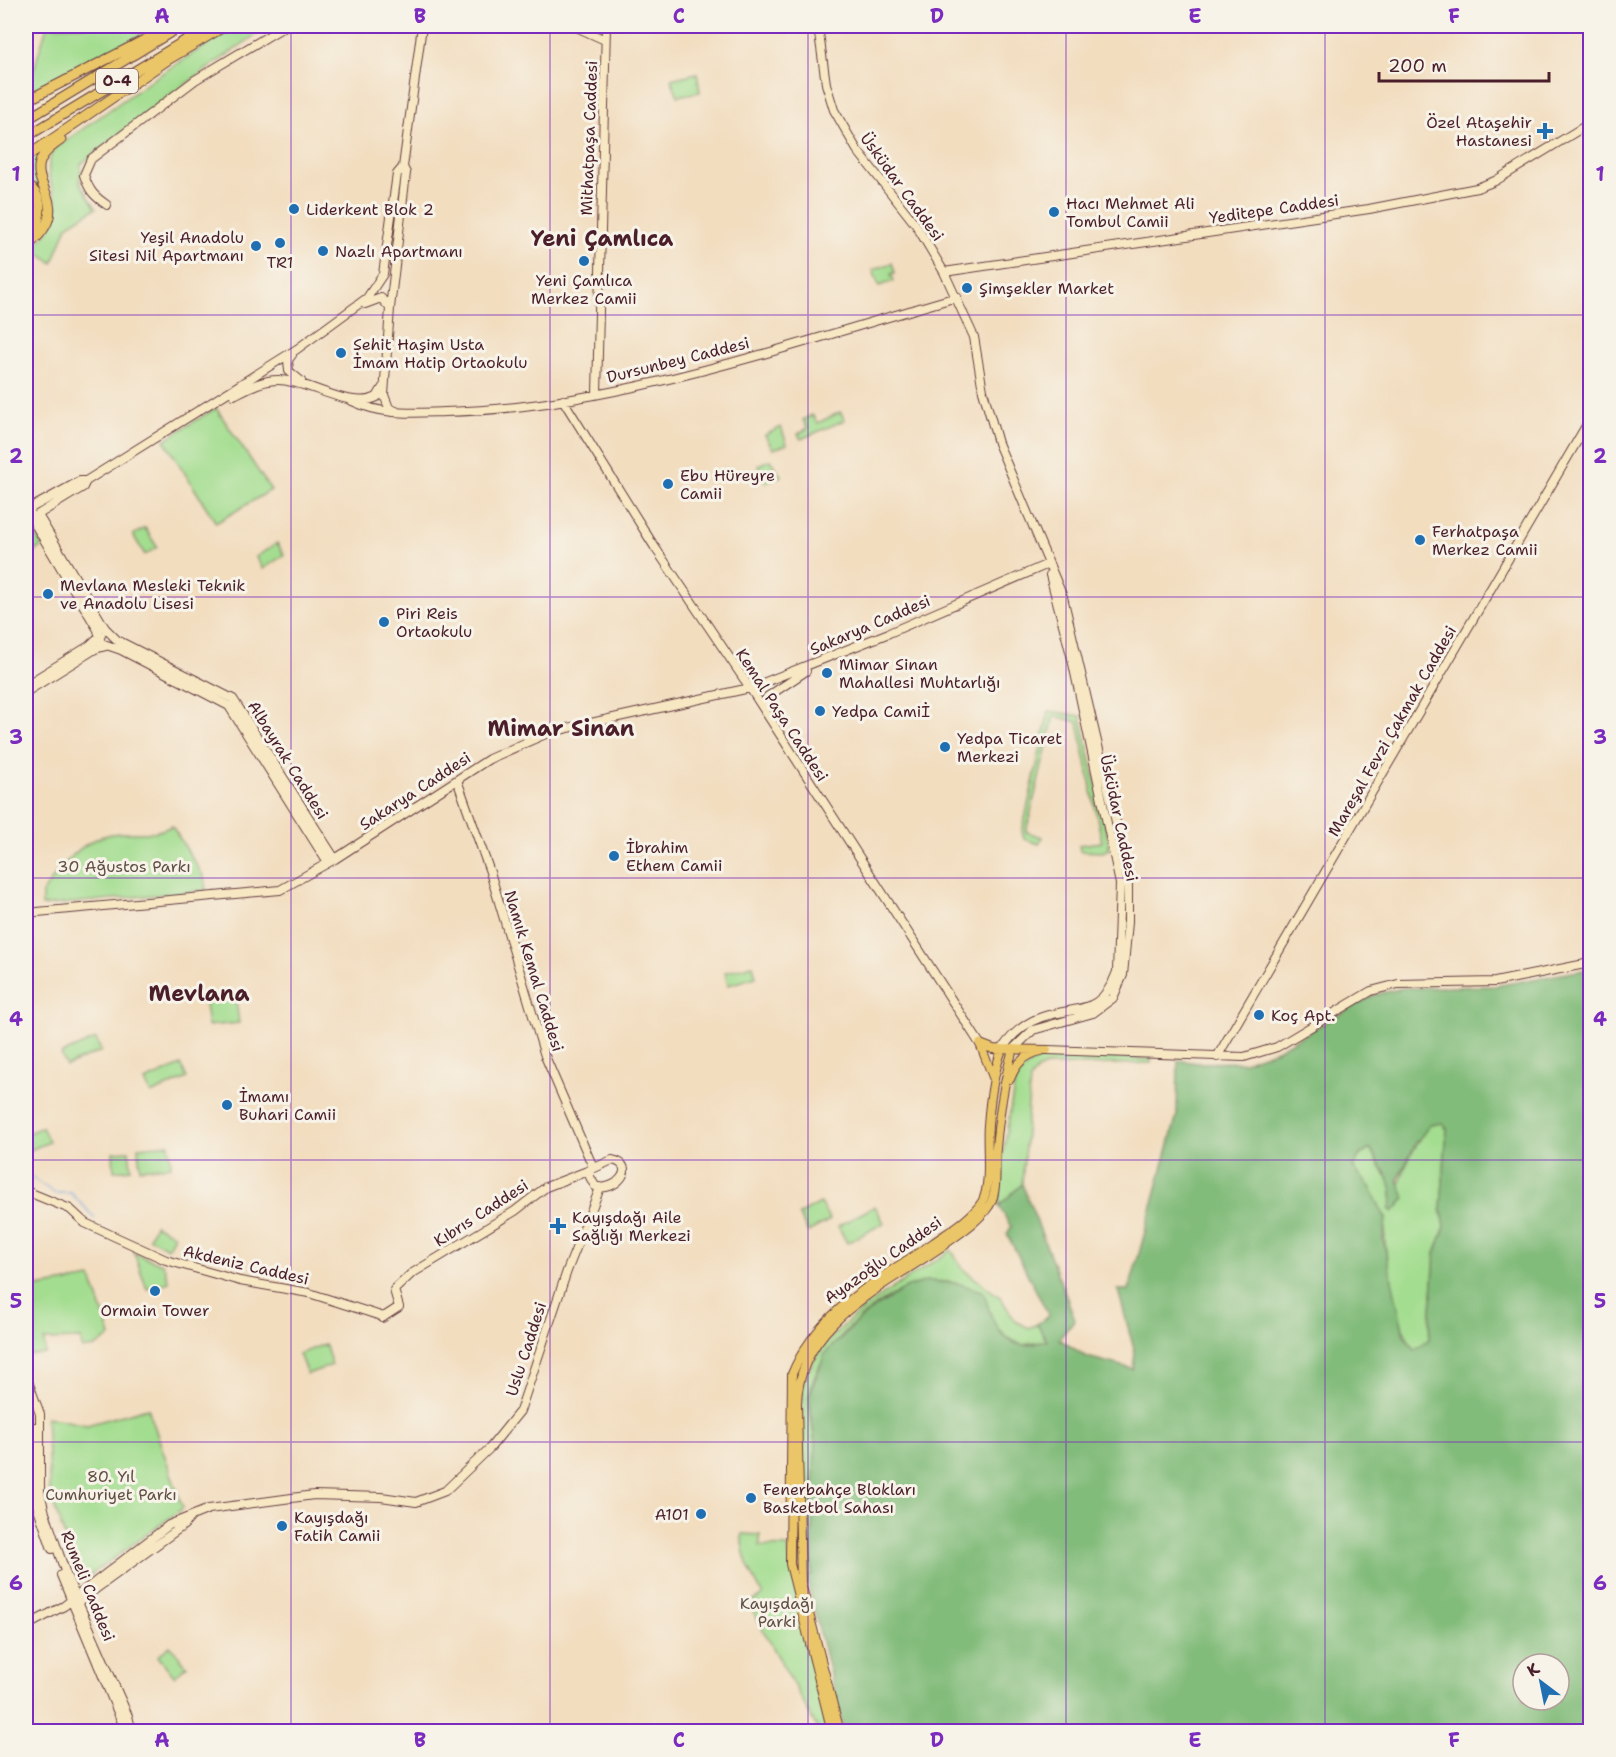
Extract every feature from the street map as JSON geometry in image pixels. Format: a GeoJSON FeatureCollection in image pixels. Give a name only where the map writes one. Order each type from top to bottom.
{"type":"FeatureCollection","features":[{"type":"Feature","properties":{"kind":"highway"},"geometry":{"type":"LineString","coordinates":[[26,107],[170,26]]}},
{"type":"Feature","properties":{"kind":"highway","name":"O-4"},"geometry":{"type":"LineString","coordinates":[[26,120],[181,26]]}},
{"type":"Feature","properties":{"kind":"highway","name":"O-4"},"geometry":{"type":"LineString","coordinates":[[26,137],[209,26]]}},
{"type":"Feature","properties":{"kind":"highway"},"geometry":{"type":"LineString","coordinates":[[26,157],[169,59],[225,26]]}},
{"type":"Feature","properties":{"kind":"highway"},"geometry":{"type":"LineString","coordinates":[[26,101],[87,71]]}},
{"type":"Feature","properties":{"kind":"highway"},"geometry":{"type":"LineString","coordinates":[[26,247],[40,235],[50,215],[51,205],[41,174],[43,156],[105,103]]}},
{"type":"Feature","properties":{"kind":"highway"},"geometry":{"type":"LineString","coordinates":[[26,184],[38,196],[41,209],[33,231],[26,237]]}},
{"type":"Feature","properties":{"kind":"main road"},"geometry":{"type":"LineString","coordinates":[[1021,1041],[1030,1051]]}},
{"type":"Feature","properties":{"kind":"main road"},"geometry":{"type":"LineString","coordinates":[[980,1044],[1002,1049],[1011,1054]]}},
{"type":"Feature","properties":{"kind":"main road"},"geometry":{"type":"LineString","coordinates":[[980,1044],[993,1077]]}},
{"type":"Feature","properties":{"kind":"main road","name":"Ayazoğlu Caddesi"},"geometry":{"type":"LineString","coordinates":[[832,1731],[790,1564],[792,1374],[805,1345],[832,1314],[948,1232],[973,1213],[981,1202],[987,1186],[986,1150],[993,1077],[1002,1049]]}},
{"type":"Feature","properties":{"kind":"main road"},"geometry":{"type":"LineString","coordinates":[[986,1057],[997,1062],[1011,1054],[1047,1050]]}},
{"type":"Feature","properties":{"kind":"main road"},"geometry":{"type":"LineString","coordinates":[[1005,1090],[1017,1064],[1030,1051]]}},
{"type":"Feature","properties":{"kind":"main road","name":"Ayazoğlu Caddesi"},"geometry":{"type":"LineString","coordinates":[[840,1731],[801,1583],[797,1404],[799,1377],[804,1362],[837,1318],[962,1232],[991,1203],[995,1188],[996,1150],[1011,1054]]}},
{"type":"Feature","properties":{"kind":"street"},"geometry":{"type":"LineString","coordinates":[[107,205],[93,195],[84,176],[91,159],[195,80],[285,26]]}},
{"type":"Feature","properties":{"kind":"street"},"geometry":{"type":"LineString","coordinates":[[107,645],[101,643],[100,637],[31,512],[83,487],[86,481],[297,349],[357,308],[367,298],[383,274],[397,174],[403,167],[422,26]]}},
{"type":"Feature","properties":{"kind":"street"},"geometry":{"type":"LineString","coordinates":[[574,26],[605,40]]}},
{"type":"Feature","properties":{"kind":"street","name":"Mithatpaşa Caddesi"},"geometry":{"type":"LineString","coordinates":[[597,394],[606,26]]}},
{"type":"Feature","properties":{"kind":"street","name":"Üsküdar Caddesi"},"geometry":{"type":"LineString","coordinates":[[818,26],[826,84],[834,110],[857,150],[916,225],[957,297],[974,337],[983,391],[998,443],[1038,533],[1048,564],[1110,814],[1128,873],[1128,922],[1123,975],[1113,998],[1093,1013],[1047,1024],[1033,1030],[1011,1054]]}},
{"type":"Feature","properties":{"kind":"street","name":"Yeditepe Caddesi"},"geometry":{"type":"LineString","coordinates":[[944,272],[1369,209],[1477,188],[1495,181],[1590,123]]}},
{"type":"Feature","properties":{"kind":"street"},"geometry":{"type":"LineString","coordinates":[[399,413],[386,403],[386,377],[390,308],[406,173],[403,167]]}},
{"type":"Feature","properties":{"kind":"street","name":"Dursunbey Caddesi"},"geometry":{"type":"LineString","coordinates":[[352,401],[372,410],[399,413],[488,411],[597,394],[716,366],[957,297]]}},
{"type":"Feature","properties":{"kind":"street"},"geometry":{"type":"LineString","coordinates":[[357,308],[381,298],[390,308]]}},
{"type":"Feature","properties":{"kind":"street"},"geometry":{"type":"LineString","coordinates":[[297,349],[288,360],[289,371],[306,384]]}},
{"type":"Feature","properties":{"kind":"street"},"geometry":{"type":"LineString","coordinates":[[216,401],[265,382],[279,380],[306,384],[352,401],[368,400],[377,397],[386,377]]}},
{"type":"Feature","properties":{"kind":"street","name":"Kemal Paşa Caddesi"},"geometry":{"type":"LineString","coordinates":[[563,399],[654,546],[750,688],[980,1044]]}},
{"type":"Feature","properties":{"kind":"street","name":"Mareşal Fevzi Çakmak Caddesi"},"geometry":{"type":"LineString","coordinates":[[1217,1057],[1590,419]]}},
{"type":"Feature","properties":{"kind":"street","name":"Albayrak Caddesi"},"geometry":{"type":"LineString","coordinates":[[31,512],[111,635],[177,675]]}},
{"type":"Feature","properties":{"kind":"street","name":"Sakarya Caddesi"},"geometry":{"type":"LineString","coordinates":[[26,914],[280,890],[331,861],[489,759],[550,732],[750,688],[821,661],[1048,564]]}},
{"type":"Feature","properties":{"kind":"street"},"geometry":{"type":"LineString","coordinates":[[26,685],[106,632],[111,635],[112,641],[107,645],[95,649],[26,692]]}},
{"type":"Feature","properties":{"kind":"street","name":"Albayrak Caddesi"},"geometry":{"type":"LineString","coordinates":[[107,645],[234,699],[254,738],[331,861]]}},
{"type":"Feature","properties":{"kind":"street"},"geometry":{"type":"LineString","coordinates":[[766,714],[767,697],[821,661]]}},
{"type":"Feature","properties":{"kind":"street","name":"Namık Kemal Caddesi"},"geometry":{"type":"LineString","coordinates":[[457,780],[490,872],[545,1056],[591,1169]]}},
{"type":"Feature","properties":{"kind":"street","name":"Üsküdar Caddesi"},"geometry":{"type":"LineString","coordinates":[[1002,1049],[1010,1037],[1030,1022],[1054,1014],[1087,1009],[1097,1003],[1112,985],[1117,972],[1121,895],[1110,814]]}},
{"type":"Feature","properties":{"kind":"street"},"geometry":{"type":"LineString","coordinates":[[1047,1050],[1244,1057],[1276,1047],[1371,991],[1398,984],[1495,982],[1590,963]]}},
{"type":"Feature","properties":{"kind":"street"},"geometry":{"type":"LineString","coordinates":[[562,1178],[580,1178],[600,1188],[620,1181],[624,1174],[623,1167],[619,1162],[612,1160],[591,1169],[592,1183]]}},
{"type":"Feature","properties":{"kind":"street","name":"Kıbrıs Caddesi"},"geometry":{"type":"LineString","coordinates":[[399,1307],[394,1290],[411,1274],[515,1211],[546,1187],[562,1178],[591,1169]]}},
{"type":"Feature","properties":{"kind":"street","name":"Uslu Caddesi"},"geometry":{"type":"LineString","coordinates":[[26,1626],[73,1602],[169,1525],[220,1507],[338,1494],[416,1502],[445,1491],[490,1448],[520,1411],[567,1271],[600,1188]]}},
{"type":"Feature","properties":{"kind":"street","name":"Akdeniz Caddesi"},"geometry":{"type":"LineString","coordinates":[[26,1191],[70,1209],[85,1223],[165,1260],[240,1281],[309,1293],[383,1318],[399,1307]]}},
{"type":"Feature","properties":{"kind":"street","name":"Rumeli Caddesi"},"geometry":{"type":"LineString","coordinates":[[26,1376],[37,1414],[40,1492],[73,1602],[126,1731]]}},
{"type":"Feature","properties":{"kind":"street","name":"Rumeli Caddesi"},"geometry":{"type":"LineString","coordinates":[[26,1390],[37,1414]]}},
{"type":"Feature","properties":{"kind":"street","name":"Rumeli Caddesi"},"geometry":{"type":"LineString","coordinates":[[73,1602],[128,1716],[132,1731]]}},
{"type":"Feature","properties":{"kind":"green space"},"geometry":{"type":"Polygon","coordinates":[[[47,26],[155,26],[89,65],[26,97],[26,74],[34,69],[47,26]]]}},
{"type":"Feature","properties":{"kind":"green space"},"geometry":{"type":"Polygon","coordinates":[[[236,26],[268,26],[166,98],[81,164],[80,183],[96,208],[67,226],[53,263],[31,249],[47,232],[55,219],[57,208],[49,177],[53,150],[159,75],[236,26]]]}},
{"type":"Feature","properties":{"kind":"green space"},"geometry":{"type":"Polygon","coordinates":[[[697,73],[700,92],[678,96],[671,79],[697,73]]]}},
{"type":"Feature","properties":{"kind":"green space"},"geometry":{"type":"Polygon","coordinates":[[[41,151],[44,195],[26,179],[26,161],[41,151]]]}},
{"type":"Feature","properties":{"kind":"green space"},"geometry":{"type":"Polygon","coordinates":[[[26,188],[36,209],[33,220],[26,230],[26,188]]]}},
{"type":"Feature","properties":{"kind":"green space"},"geometry":{"type":"Polygon","coordinates":[[[892,263],[895,273],[891,274],[894,281],[879,286],[873,270],[892,263]]]}},
{"type":"Feature","properties":{"kind":"green space"},"geometry":{"type":"Polygon","coordinates":[[[216,408],[271,490],[216,523],[164,440],[216,408]]]}},
{"type":"Feature","properties":{"kind":"green space"},"geometry":{"type":"Polygon","coordinates":[[[840,412],[845,420],[801,439],[798,434],[808,428],[803,420],[812,415],[818,423],[840,412]]]}},
{"type":"Feature","properties":{"kind":"green space"},"geometry":{"type":"Polygon","coordinates":[[[781,427],[787,444],[773,449],[765,435],[781,427]]]}},
{"type":"Feature","properties":{"kind":"green space"},"geometry":{"type":"Polygon","coordinates":[[[770,460],[781,476],[766,483],[758,465],[770,460]]]}},
{"type":"Feature","properties":{"kind":"green space"},"geometry":{"type":"Polygon","coordinates":[[[26,519],[42,546],[29,555],[26,553],[26,519]]]}},
{"type":"Feature","properties":{"kind":"green space"},"geometry":{"type":"Polygon","coordinates":[[[145,528],[157,547],[145,555],[133,535],[145,528]]]}},
{"type":"Feature","properties":{"kind":"green space"},"geometry":{"type":"Polygon","coordinates":[[[277,543],[284,555],[263,569],[256,557],[277,543]]]}},
{"type":"Feature","properties":{"kind":"green space"},"geometry":{"type":"Polygon","coordinates":[[[1049,711],[1081,716],[1110,849],[1102,852],[1080,851],[1079,845],[1102,842],[1078,722],[1054,716],[1026,832],[1042,837],[1039,844],[1024,839],[1022,832],[1049,711]]]}},
{"type":"Feature","properties":{"kind":"green space","name":"30 Ağustos Parkı"},"geometry":{"type":"Polygon","coordinates":[[[172,826],[204,877],[206,890],[42,906],[42,893],[56,874],[72,856],[90,842],[112,834],[148,833],[172,826]]]}},
{"type":"Feature","properties":{"kind":"green space"},"geometry":{"type":"Polygon","coordinates":[[[753,965],[756,977],[728,985],[725,972],[753,965]]]}},
{"type":"Feature","properties":{"kind":"green space"},"geometry":{"type":"Polygon","coordinates":[[[1590,969],[1590,1731],[844,1731],[806,1577],[811,1576],[815,1444],[809,1396],[825,1353],[868,1312],[905,1288],[927,1281],[957,1283],[984,1292],[996,1325],[1007,1338],[1014,1342],[1026,1345],[1047,1341],[1037,1324],[1049,1316],[1007,1234],[1011,1227],[999,1206],[1022,1184],[1075,1319],[1059,1339],[1087,1357],[1133,1369],[1135,1353],[1118,1290],[1129,1290],[1177,1115],[1178,1060],[1198,1063],[1244,1062],[1277,1050],[1374,995],[1403,988],[1495,986],[1590,969]],[[1442,1123],[1430,1125],[1416,1143],[1398,1180],[1405,1198],[1393,1212],[1389,1209],[1392,1201],[1391,1186],[1370,1149],[1359,1156],[1353,1167],[1370,1187],[1386,1219],[1383,1239],[1404,1335],[1414,1350],[1429,1339],[1435,1254],[1445,1226],[1441,1208],[1447,1129],[1442,1123]]]}},
{"type":"Feature","properties":{"kind":"green space"},"geometry":{"type":"Polygon","coordinates":[[[235,993],[239,1023],[208,1026],[204,997],[235,993]]]}},
{"type":"Feature","properties":{"kind":"green space"},"geometry":{"type":"Polygon","coordinates":[[[96,1039],[101,1051],[66,1066],[61,1054],[96,1039]]]}},
{"type":"Feature","properties":{"kind":"green space"},"geometry":{"type":"Polygon","coordinates":[[[1049,1056],[1151,1059],[1151,1063],[1046,1066],[1037,1070],[1030,1080],[1022,1184],[999,1206],[1000,1172],[1016,1075],[1036,1060],[1049,1056]]]}},
{"type":"Feature","properties":{"kind":"green space"},"geometry":{"type":"Polygon","coordinates":[[[181,1065],[187,1078],[151,1094],[145,1081],[181,1065]]]}},
{"type":"Feature","properties":{"kind":"green space"},"geometry":{"type":"Polygon","coordinates":[[[1442,1123],[1447,1129],[1441,1208],[1445,1226],[1435,1254],[1429,1340],[1414,1350],[1401,1322],[1391,1286],[1386,1248],[1386,1218],[1353,1167],[1359,1156],[1370,1149],[1392,1185],[1393,1212],[1398,1188],[1416,1145],[1430,1125],[1442,1123]]]}},
{"type":"Feature","properties":{"kind":"green space"},"geometry":{"type":"Polygon","coordinates":[[[42,1127],[49,1142],[28,1151],[26,1134],[42,1127]]]}},
{"type":"Feature","properties":{"kind":"green space"},"geometry":{"type":"Polygon","coordinates":[[[169,1144],[171,1166],[140,1169],[138,1147],[169,1144]]]}},
{"type":"Feature","properties":{"kind":"green space"},"geometry":{"type":"Polygon","coordinates":[[[129,1151],[131,1169],[114,1171],[113,1152],[129,1151]]]}},
{"type":"Feature","properties":{"kind":"green space"},"geometry":{"type":"Polygon","coordinates":[[[820,1203],[830,1220],[808,1232],[799,1215],[820,1203]]]}},
{"type":"Feature","properties":{"kind":"green space"},"geometry":{"type":"Polygon","coordinates":[[[875,1206],[884,1223],[847,1243],[838,1226],[875,1206]]]}},
{"type":"Feature","properties":{"kind":"green space"},"geometry":{"type":"Polygon","coordinates":[[[155,1225],[174,1235],[168,1248],[149,1238],[155,1225]]]}},
{"type":"Feature","properties":{"kind":"green space"},"geometry":{"type":"Polygon","coordinates":[[[951,1250],[964,1270],[1001,1298],[1015,1321],[1029,1328],[1037,1324],[1047,1341],[1022,1345],[1006,1337],[957,1283],[933,1281],[908,1288],[889,1297],[853,1324],[824,1358],[815,1376],[810,1394],[815,1444],[815,1477],[811,1577],[806,1577],[803,1535],[803,1386],[812,1365],[826,1344],[865,1308],[951,1250]]]}},
{"type":"Feature","properties":{"kind":"green space"},"geometry":{"type":"Polygon","coordinates":[[[134,1253],[163,1264],[169,1282],[147,1289],[134,1253]]]}},
{"type":"Feature","properties":{"kind":"green space"},"geometry":{"type":"Polygon","coordinates":[[[91,1278],[111,1336],[95,1347],[82,1349],[81,1339],[44,1340],[45,1353],[26,1355],[26,1289],[91,1278]]]}},
{"type":"Feature","properties":{"kind":"green space"},"geometry":{"type":"Polygon","coordinates":[[[325,1344],[332,1365],[307,1374],[299,1354],[325,1344]]]}},
{"type":"Feature","properties":{"kind":"green space","name":"80. Yıl Cumhuriyet Parkı"},"geometry":{"type":"Polygon","coordinates":[[[148,1408],[183,1508],[81,1582],[50,1495],[46,1417],[87,1425],[148,1408]]]}},
{"type":"Feature","properties":{"kind":"green space","name":"Kayışdağı Parki"},"geometry":{"type":"Polygon","coordinates":[[[742,1534],[760,1535],[760,1546],[787,1547],[828,1731],[819,1731],[749,1604],[763,1595],[745,1558],[742,1534]]]}},
{"type":"Feature","properties":{"kind":"green space"},"geometry":{"type":"Polygon","coordinates":[[[170,1646],[187,1666],[174,1676],[158,1656],[170,1646]]]}},
{"type":"Feature","properties":{"kind":"waterway"},"geometry":{"type":"LineString","coordinates":[[26,1178],[31,1177],[54,1193],[71,1193],[95,1218]]}},
{"type":"Feature","properties":{"kind":"place","name":"Özel Ataşehir Hastanesi"},"geometry":{"type":"Point","coordinates":[1545,131]}},
{"type":"Feature","properties":{"kind":"place","name":"Liderkent Blok 2"},"geometry":{"type":"Point","coordinates":[294,209]}},
{"type":"Feature","properties":{"kind":"place","name":"Hacı Mehmet Ali Tombul Camii"},"geometry":{"type":"Point","coordinates":[1054,212]}},
{"type":"Feature","properties":{"kind":"place","name":"TR1"},"geometry":{"type":"Point","coordinates":[280,243]}},
{"type":"Feature","properties":{"kind":"place","name":"Yeşil Anadolu Sitesi Nil Apartmanı"},"geometry":{"type":"Point","coordinates":[256,246]}},
{"type":"Feature","properties":{"kind":"place","name":"Nazlı Apartmanı"},"geometry":{"type":"Point","coordinates":[323,251]}},
{"type":"Feature","properties":{"kind":"place","name":"Yeni Çamlıca Merkez Camii"},"geometry":{"type":"Point","coordinates":[584,261]}},
{"type":"Feature","properties":{"kind":"place","name":"Şimşekler Market"},"geometry":{"type":"Point","coordinates":[967,288]}},
{"type":"Feature","properties":{"kind":"place","name":"Şehit Haşim Usta İmam Hatip Ortaokulu"},"geometry":{"type":"Point","coordinates":[341,353]}},
{"type":"Feature","properties":{"kind":"place","name":"Ebu Hüreyre Camii"},"geometry":{"type":"Point","coordinates":[668,484]}},
{"type":"Feature","properties":{"kind":"place","name":"Ferhatpaşa Merkez Camii"},"geometry":{"type":"Point","coordinates":[1420,540]}},
{"type":"Feature","properties":{"kind":"place","name":"Mevlana Mesleki Teknik ve Anadolu Lisesi"},"geometry":{"type":"Point","coordinates":[48,594]}},
{"type":"Feature","properties":{"kind":"place","name":"Piri Reis Ortaokulu"},"geometry":{"type":"Point","coordinates":[384,622]}},
{"type":"Feature","properties":{"kind":"place","name":"Mimar Sinan Mahallesi Muhtarlığı"},"geometry":{"type":"Point","coordinates":[827,673]}},
{"type":"Feature","properties":{"kind":"place","name":"Yedpa Camiİ"},"geometry":{"type":"Point","coordinates":[820,711]}},
{"type":"Feature","properties":{"kind":"place","name":"Yedpa Ticaret Merkezi"},"geometry":{"type":"Point","coordinates":[945,747]}},
{"type":"Feature","properties":{"kind":"place","name":"İbrahim Ethem Camii"},"geometry":{"type":"Point","coordinates":[614,856]}},
{"type":"Feature","properties":{"kind":"place","name":"Koç Apt."},"geometry":{"type":"Point","coordinates":[1259,1015]}},
{"type":"Feature","properties":{"kind":"place","name":"İmamı Buhari Camii"},"geometry":{"type":"Point","coordinates":[227,1105]}},
{"type":"Feature","properties":{"kind":"place","name":"Kayışdağı Aile Sağlığı Merkezi"},"geometry":{"type":"Point","coordinates":[558,1226]}},
{"type":"Feature","properties":{"kind":"place","name":"Ormain Tower"},"geometry":{"type":"Point","coordinates":[155,1291]}},
{"type":"Feature","properties":{"kind":"place","name":"Fenerbahçe Blokları Basketbol Sahası"},"geometry":{"type":"Point","coordinates":[751,1498]}},
{"type":"Feature","properties":{"kind":"place","name":"A101"},"geometry":{"type":"Point","coordinates":[701,1514]}},
{"type":"Feature","properties":{"kind":"place","name":"Kayışdağı Fatih Camii"},"geometry":{"type":"Point","coordinates":[282,1526]}},
{"type":"Feature","properties":{"kind":"district","name":"Yeni Çamlıca"},"geometry":{"type":"Point","coordinates":[602,238]}},
{"type":"Feature","properties":{"kind":"district","name":"Mimar Sinan"},"geometry":{"type":"Point","coordinates":[561,728]}},
{"type":"Feature","properties":{"kind":"district","name":"Mevlana"},"geometry":{"type":"Point","coordinates":[199,993]}}]}
